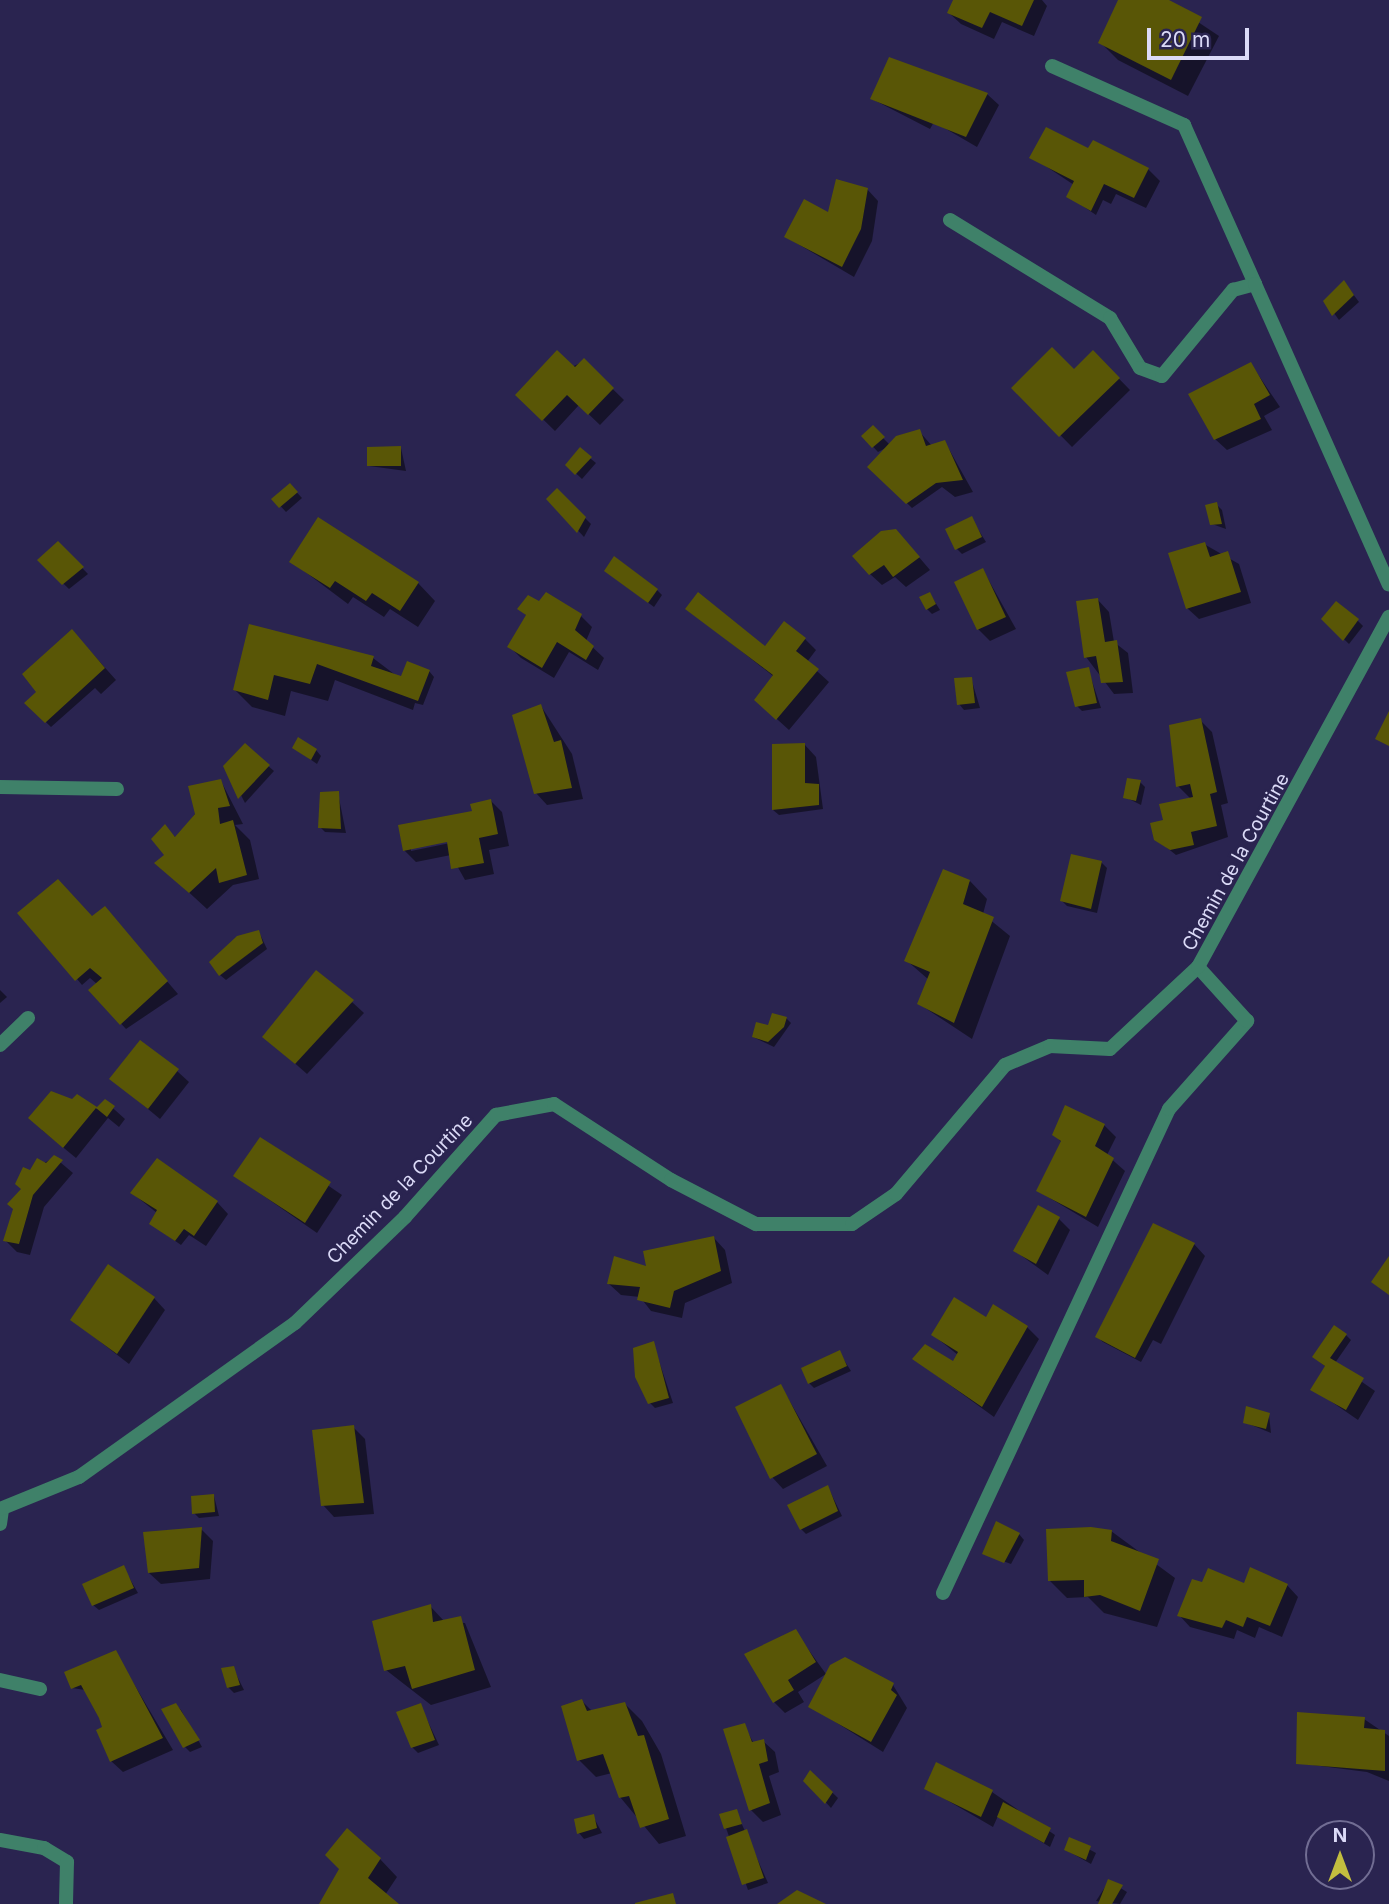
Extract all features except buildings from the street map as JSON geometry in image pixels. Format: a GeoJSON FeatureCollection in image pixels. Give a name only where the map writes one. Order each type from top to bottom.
{"type":"FeatureCollection","features":[{"type":"Feature","properties":{"kind":"street"},"geometry":{"type":"LineString","coordinates":[[1052,66],[1184,125],[1389,585]]}},
{"type":"Feature","properties":{"kind":"street"},"geometry":{"type":"LineString","coordinates":[[950,220],[1110,318],[1140,368],[1162,376],[1233,290],[1255,284]]}},
{"type":"Feature","properties":{"kind":"street","name":"Chemin de la Courtine"},"geometry":{"type":"LineString","coordinates":[[1,1509],[79,1477],[295,1323],[405,1217],[496,1115],[554,1104],[671,1180],[756,1224],[852,1224],[896,1194],[1006,1065],[1049,1046],[1110,1049],[1199,967],[1389,617]]}},
{"type":"Feature","properties":{"kind":"street"},"geometry":{"type":"LineString","coordinates":[[0,787],[117,789]]}},
{"type":"Feature","properties":{"kind":"street"},"geometry":{"type":"LineString","coordinates":[[943,1593],[1169,1109],[1247,1021],[1199,967]]}},
{"type":"Feature","properties":{"kind":"street"},"geometry":{"type":"LineString","coordinates":[[0,1045],[28,1018]]}},
{"type":"Feature","properties":{"kind":"street"},"geometry":{"type":"LineString","coordinates":[[0,1524],[1,1509]]}},
{"type":"Feature","properties":{"kind":"street"},"geometry":{"type":"LineString","coordinates":[[0,1680],[40,1689]]}},
{"type":"Feature","properties":{"kind":"street"},"geometry":{"type":"LineString","coordinates":[[0,1840],[44,1848],[67,1862],[66,1904]]}}]}
